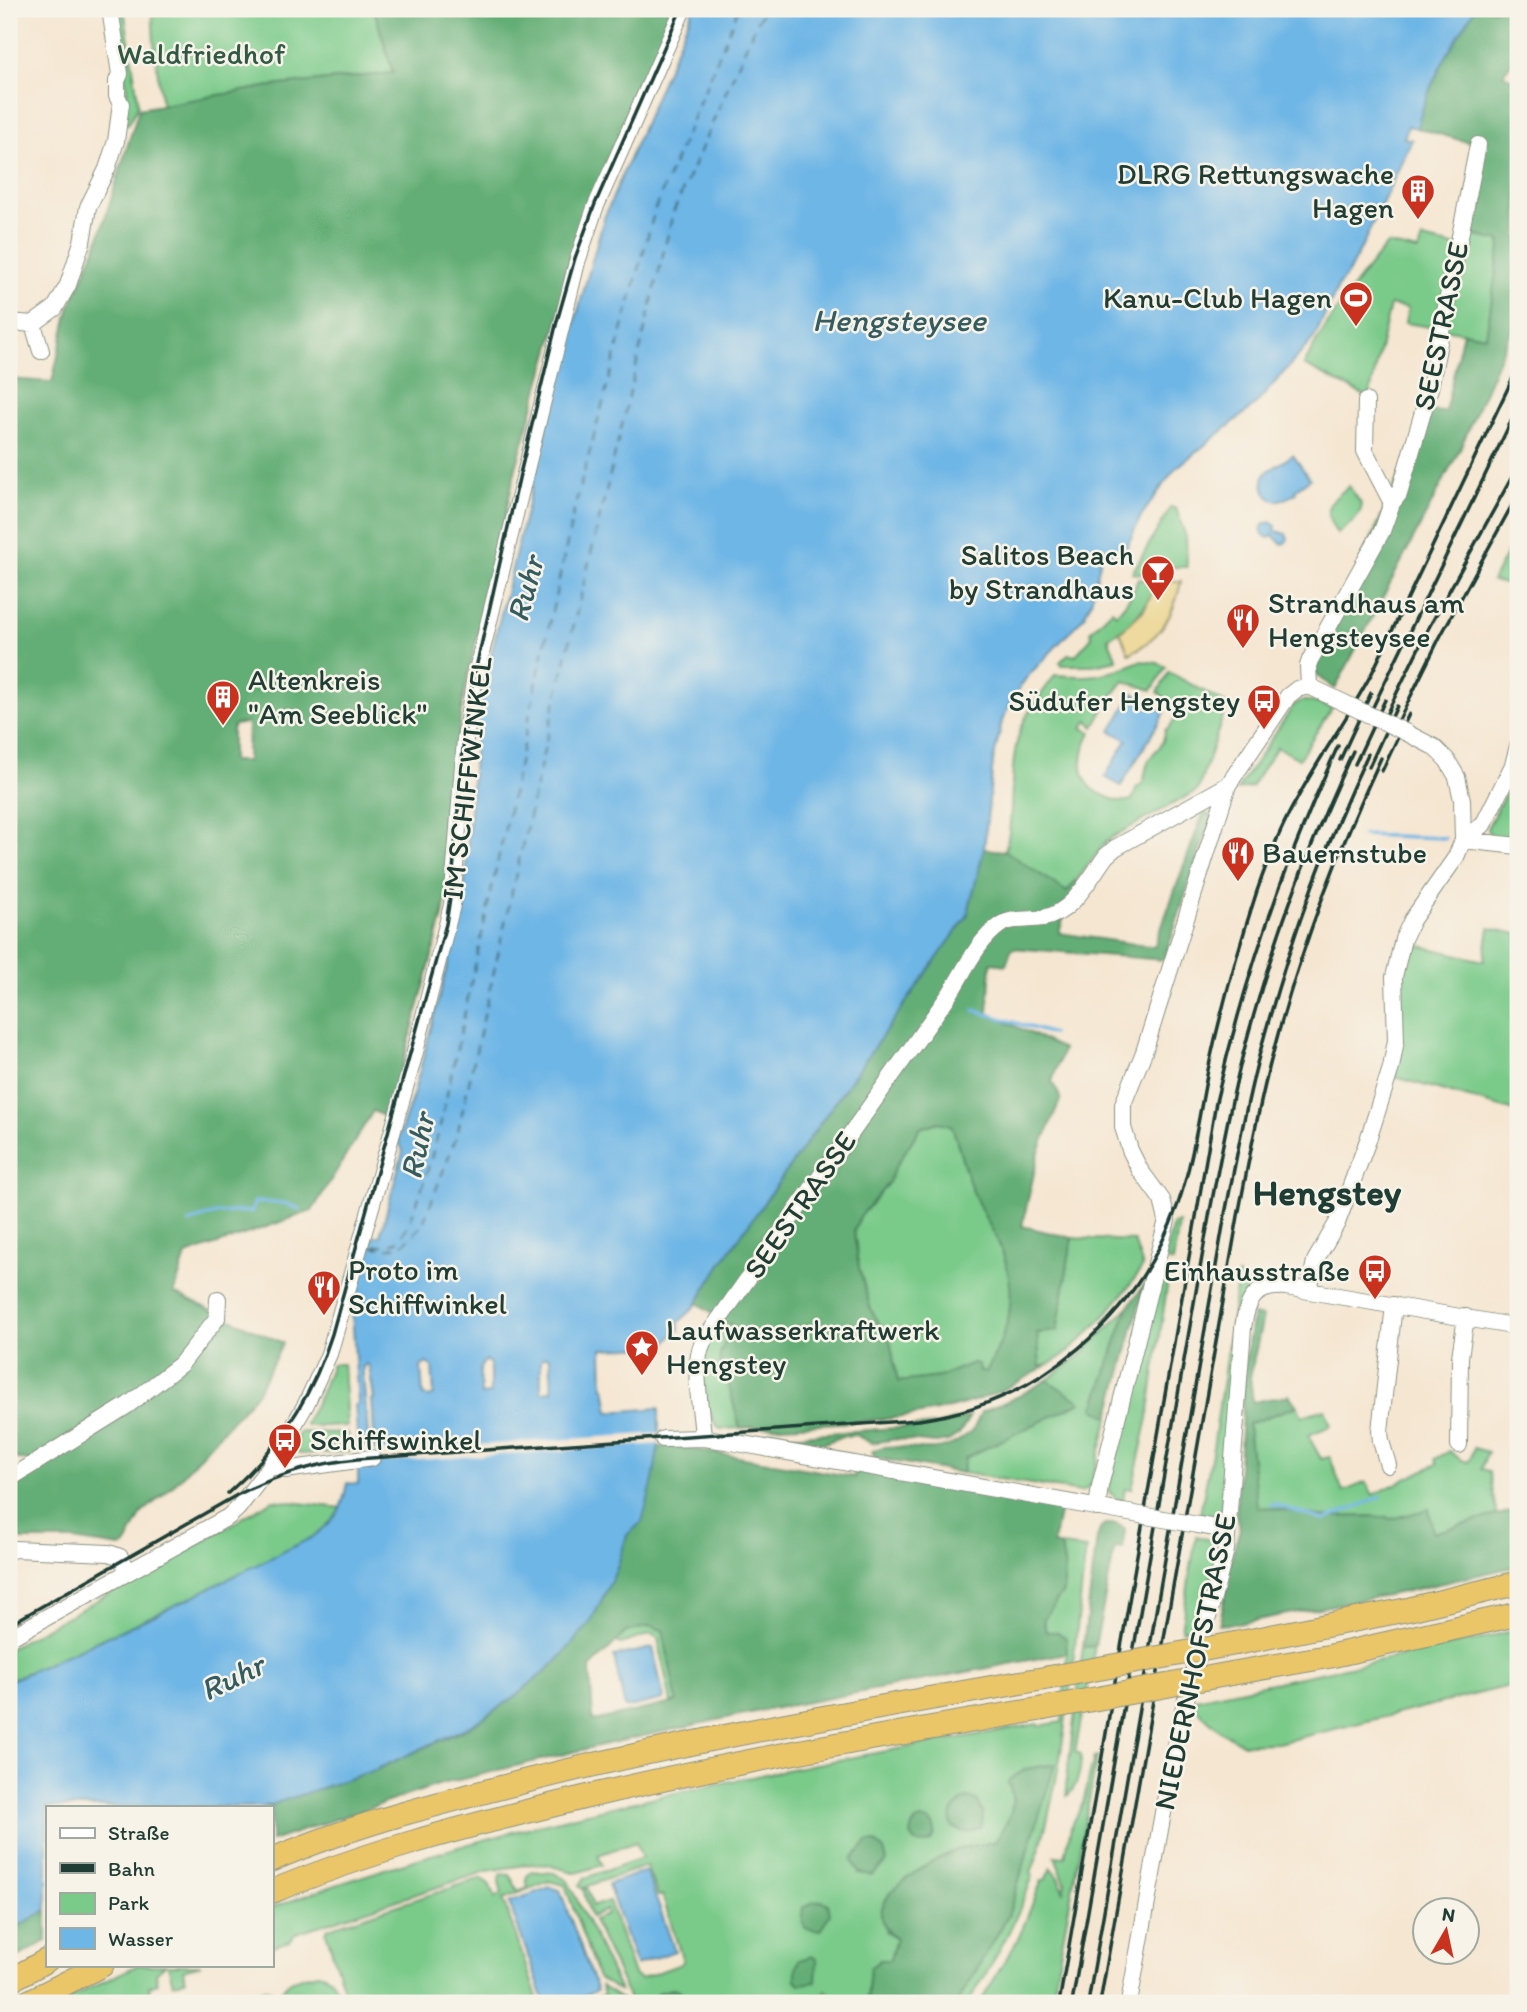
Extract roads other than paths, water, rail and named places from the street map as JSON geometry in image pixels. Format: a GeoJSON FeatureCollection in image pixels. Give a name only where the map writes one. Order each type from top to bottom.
{"type":"FeatureCollection","features":[{"type":"Feature","properties":{"kind":"highway"},"geometry":{"type":"LineString","coordinates":[[273,1859],[370,1825],[482,1792],[592,1765],[758,1730],[1238,1643],[1410,1609],[1518,1583]]}},
{"type":"Feature","properties":{"kind":"highway"},"geometry":{"type":"LineString","coordinates":[[273,1891],[395,1848],[494,1819],[722,1766],[1331,1656],[1518,1614]]}},
{"type":"Feature","properties":{"kind":"highway"},"geometry":{"type":"LineString","coordinates":[[9,1980],[46,1961]]}},
{"type":"Feature","properties":{"kind":"highway"},"geometry":{"type":"LineString","coordinates":[[26,2003],[100,1966]]}},
{"type":"Feature","properties":{"kind":"street"},"geometry":{"type":"LineString","coordinates":[[9,322],[33,324],[55,308],[68,285],[82,242],[88,206],[107,169],[116,141],[121,104],[117,96],[120,74],[110,9]]}},
{"type":"Feature","properties":{"kind":"street","name":"IM SCHIFFWINKEL"},"geometry":{"type":"LineString","coordinates":[[9,1638],[228,1517],[271,1465],[306,1404],[329,1354],[414,1056],[447,929],[456,868],[465,739],[474,682],[577,262],[596,208],[683,9]]}},
{"type":"Feature","properties":{"kind":"street","name":"SEESTRASSE"},"geometry":{"type":"LineString","coordinates":[[1097,1508],[1167,1220],[1162,1200],[1140,1170],[1130,1150],[1123,1127],[1123,1104],[1144,1052],[1228,785],[1288,696],[1297,689],[1309,686],[1310,660],[1382,531],[1392,503],[1399,495],[1430,388],[1478,145]]}},
{"type":"Feature","properties":{"kind":"street"},"geometry":{"type":"LineString","coordinates":[[33,324],[41,351]]}},
{"type":"Feature","properties":{"kind":"street","name":"SEESTRASSE"},"geometry":{"type":"LineString","coordinates":[[1366,401],[1365,451],[1392,503]]}},
{"type":"Feature","properties":{"kind":"street"},"geometry":{"type":"LineString","coordinates":[[1309,686],[1434,747],[1447,760],[1457,777],[1462,800],[1463,840],[1456,857],[1412,920],[1403,939],[1394,977],[1396,1040],[1391,1068],[1337,1223],[1315,1261],[1309,1290],[1518,1327]]}},
{"type":"Feature","properties":{"kind":"street"},"geometry":{"type":"LineString","coordinates":[[1463,840],[1483,825],[1513,765],[1518,746]]}},
{"type":"Feature","properties":{"kind":"street","name":"SEESTRASSE"},"geometry":{"type":"LineString","coordinates":[[703,1438],[698,1375],[699,1354],[703,1342],[949,995],[985,938],[1001,925],[1013,920],[1048,917],[1066,910],[1106,856],[1115,848],[1228,785]]}},
{"type":"Feature","properties":{"kind":"street"},"geometry":{"type":"LineString","coordinates":[[1463,840],[1518,846]]}},
{"type":"Feature","properties":{"kind":"street","name":"NIEDERNHOFSTRASSE"},"geometry":{"type":"LineString","coordinates":[[1129,2003],[1178,1729],[1221,1569],[1228,1530],[1242,1328],[1246,1309],[1252,1297],[1263,1289],[1273,1286],[1309,1290]]}},
{"type":"Feature","properties":{"kind":"street"},"geometry":{"type":"LineString","coordinates":[[9,1479],[128,1405],[181,1364],[217,1318],[218,1299]]}},
{"type":"Feature","properties":{"kind":"street"},"geometry":{"type":"LineString","coordinates":[[1388,1465],[1380,1431],[1394,1305]]}},
{"type":"Feature","properties":{"kind":"street"},"geometry":{"type":"LineString","coordinates":[[1459,1445],[1460,1357],[1466,1317]]}},
{"type":"Feature","properties":{"kind":"street"},"geometry":{"type":"LineString","coordinates":[[663,1439],[703,1438],[1228,1530]]}},
{"type":"Feature","properties":{"kind":"street"},"geometry":{"type":"LineString","coordinates":[[271,1465],[285,1470],[372,1458]]}},
{"type":"Feature","properties":{"kind":"street"},"geometry":{"type":"LineString","coordinates":[[9,1551],[109,1552],[120,1557],[128,1570]]}},
{"type":"Feature","properties":{"kind":"water","name":"Hengsteysee"},"geometry":{"type":"Polygon","coordinates":[[[693,9],[1475,9],[1433,81],[1417,128],[1408,126],[1404,138],[1412,140],[1362,246],[1339,285],[1314,338],[1255,405],[1175,469],[1141,516],[1124,553],[1107,553],[1101,558],[1091,602],[1083,618],[1027,677],[1013,698],[1002,721],[993,762],[984,849],[967,916],[722,1262],[694,1308],[679,1322],[679,1330],[677,1329],[666,1344],[663,1338],[654,1339],[654,1347],[602,1349],[603,1387],[609,1412],[659,1408],[659,1444],[642,1522],[627,1535],[616,1571],[590,1623],[556,1662],[513,1698],[470,1726],[375,1770],[267,1806],[46,1806],[46,1911],[9,1931],[9,1681],[155,1615],[311,1538],[336,1515],[347,1483],[358,1484],[358,1466],[367,1466],[370,1470],[376,1467],[374,1399],[369,1366],[366,1364],[363,1367],[363,1375],[369,1445],[358,1447],[352,1311],[370,1244],[374,1236],[380,1236],[403,1151],[398,1139],[414,1092],[455,937],[465,882],[477,712],[555,393],[604,218],[693,9]],[[546,1356],[541,1359],[541,1392],[552,1391],[550,1358],[546,1356]],[[486,1360],[480,1371],[481,1395],[490,1394],[490,1364],[486,1360]],[[426,1363],[421,1367],[423,1396],[429,1397],[434,1395],[432,1366],[426,1363]]]}},
{"type":"Feature","properties":{"kind":"water"},"geometry":{"type":"Polygon","coordinates":[[[1293,455],[1310,479],[1289,497],[1278,500],[1269,497],[1263,478],[1267,472],[1293,455]]]}},
{"type":"Feature","properties":{"kind":"water"},"geometry":{"type":"Polygon","coordinates":[[[1270,522],[1276,526],[1275,531],[1286,534],[1288,539],[1285,543],[1281,544],[1273,535],[1269,538],[1263,535],[1261,529],[1264,524],[1270,522]]]}},
{"type":"Feature","properties":{"kind":"water"},"geometry":{"type":"Polygon","coordinates":[[[1133,693],[1165,712],[1121,786],[1105,777],[1127,740],[1111,731],[1133,693]]]}},
{"type":"Feature","properties":{"kind":"water"},"geometry":{"type":"Polygon","coordinates":[[[653,1648],[664,1699],[625,1708],[614,1656],[653,1648]]]}},
{"type":"Feature","properties":{"kind":"water"},"geometry":{"type":"Polygon","coordinates":[[[646,1871],[675,1951],[636,1965],[608,1884],[646,1871]]]}},
{"type":"Feature","properties":{"kind":"water"},"geometry":{"type":"Polygon","coordinates":[[[550,1887],[560,1890],[597,1991],[562,2003],[545,2003],[509,1902],[550,1887]]]}},
{"type":"Feature","properties":{"kind":"waterway"},"geometry":{"type":"LineString","coordinates":[[1363,835],[1445,838]]}},
{"type":"Feature","properties":{"kind":"waterway"},"geometry":{"type":"LineString","coordinates":[[974,1010],[1052,1034]]}},
{"type":"Feature","properties":{"kind":"waterway"},"geometry":{"type":"LineString","coordinates":[[189,1223],[219,1213],[251,1212],[255,1202],[283,1203],[300,1209]]}},
{"type":"Feature","properties":{"kind":"waterway"},"geometry":{"type":"LineString","coordinates":[[1271,1505],[1324,1520],[1381,1497]]}},
{"type":"Feature","properties":{"kind":"railway"},"geometry":{"type":"LineString","coordinates":[[228,1493],[263,1459],[291,1421],[314,1380],[332,1334],[446,924],[452,884],[466,712],[557,321],[575,258],[595,204],[681,9]]}},
{"type":"Feature","properties":{"kind":"railway"},"geometry":{"type":"LineString","coordinates":[[1372,673],[1518,367]]}},
{"type":"Feature","properties":{"kind":"railway"},"geometry":{"type":"LineString","coordinates":[[1373,707],[1518,407]]}},
{"type":"Feature","properties":{"kind":"railway"},"geometry":{"type":"LineString","coordinates":[[1387,713],[1427,631],[1518,466]]}},
{"type":"Feature","properties":{"kind":"railway"},"geometry":{"type":"LineString","coordinates":[[1399,720],[1440,637],[1518,494]]}},
{"type":"Feature","properties":{"kind":"railway"},"geometry":{"type":"LineString","coordinates":[[9,1625],[237,1495],[281,1476],[311,1467],[357,1459],[919,1420],[963,1411],[1004,1395],[1043,1374],[1078,1348],[1110,1318],[1138,1283],[1160,1245],[1183,1188],[1224,1002],[1257,891],[1291,810],[1375,667]]}},
{"type":"Feature","properties":{"kind":"railway"},"geometry":{"type":"LineString","coordinates":[[1340,760],[1371,693]]}},
{"type":"Feature","properties":{"kind":"railway"},"geometry":{"type":"LineString","coordinates":[[1355,764],[1385,700]]}},
{"type":"Feature","properties":{"kind":"railway"},"geometry":{"type":"LineString","coordinates":[[1369,767],[1397,706]]}},
{"type":"Feature","properties":{"kind":"railway"},"geometry":{"type":"LineString","coordinates":[[1382,771],[1409,714]]}},
{"type":"Feature","properties":{"kind":"railway"},"geometry":{"type":"LineString","coordinates":[[1059,2003],[1216,1102],[1239,1011],[1283,877],[1338,746]]}},
{"type":"Feature","properties":{"kind":"railway"},"geometry":{"type":"LineString","coordinates":[[1072,2003],[1210,1211],[1233,1096],[1253,1019],[1290,902],[1353,751]]}},
{"type":"Feature","properties":{"kind":"railway"},"geometry":{"type":"LineString","coordinates":[[1088,2003],[1225,1214],[1249,1095],[1306,903],[1368,754]]}},
{"type":"Feature","properties":{"kind":"railway"},"geometry":{"type":"LineString","coordinates":[[1100,2003],[1238,1216],[1261,1102],[1305,947],[1348,833],[1381,758]]}},
{"type":"Feature","properties":{"kind":"place","name":"DLRG Rettungswache Hagen"},"geometry":{"type":"Point","coordinates":[1418,221]}},
{"type":"Feature","properties":{"kind":"place","name":"Kanu-Club Hagen"},"geometry":{"type":"Point","coordinates":[1356,328]}},
{"type":"Feature","properties":{"kind":"place","name":"Salitos Beach by Strandhaus"},"geometry":{"type":"Point","coordinates":[1158,602]}},
{"type":"Feature","properties":{"kind":"place","name":"Strandhaus am Hengsteysee"},"geometry":{"type":"Point","coordinates":[1243,650]}},
{"type":"Feature","properties":{"kind":"place","name":"Altenkreis \"Am Seeblick\""},"geometry":{"type":"Point","coordinates":[223,727]}},
{"type":"Feature","properties":{"kind":"place","name":"Südufer Hengstey"},"geometry":{"type":"Point","coordinates":[1264,731]}},
{"type":"Feature","properties":{"kind":"place","name":"Bauernstube"},"geometry":{"type":"Point","coordinates":[1238,883]}},
{"type":"Feature","properties":{"kind":"place","name":"Einhausstraße"},"geometry":{"type":"Point","coordinates":[1375,1301]}},
{"type":"Feature","properties":{"kind":"place","name":"Proto im Schiffwinkel"},"geometry":{"type":"Point","coordinates":[324,1317]}},
{"type":"Feature","properties":{"kind":"place","name":"Laufwasserkraftwerk Hengstey"},"geometry":{"type":"Point","coordinates":[642,1377]}},
{"type":"Feature","properties":{"kind":"place","name":"Schiffswinkel"},"geometry":{"type":"Point","coordinates":[285,1470]}},
{"type":"Feature","properties":{"kind":"district","name":"Hengstey"},"geometry":{"type":"Point","coordinates":[1327,1192]}},
{"type":"Feature","properties":{"kind":"park label","name":"Waldfriedhof"},"geometry":{"type":"Point","coordinates":[201,54]}},
{"type":"Feature","properties":{"kind":"water label","name":"Ruhr"},"geometry":{"type":"Point","coordinates":[525,589]}},
{"type":"Feature","properties":{"kind":"water label","name":"Ruhr"},"geometry":{"type":"Point","coordinates":[417,1146]}},
{"type":"Feature","properties":{"kind":"water label","name":"Ruhr"},"geometry":{"type":"Point","coordinates":[232,1677]}}]}
